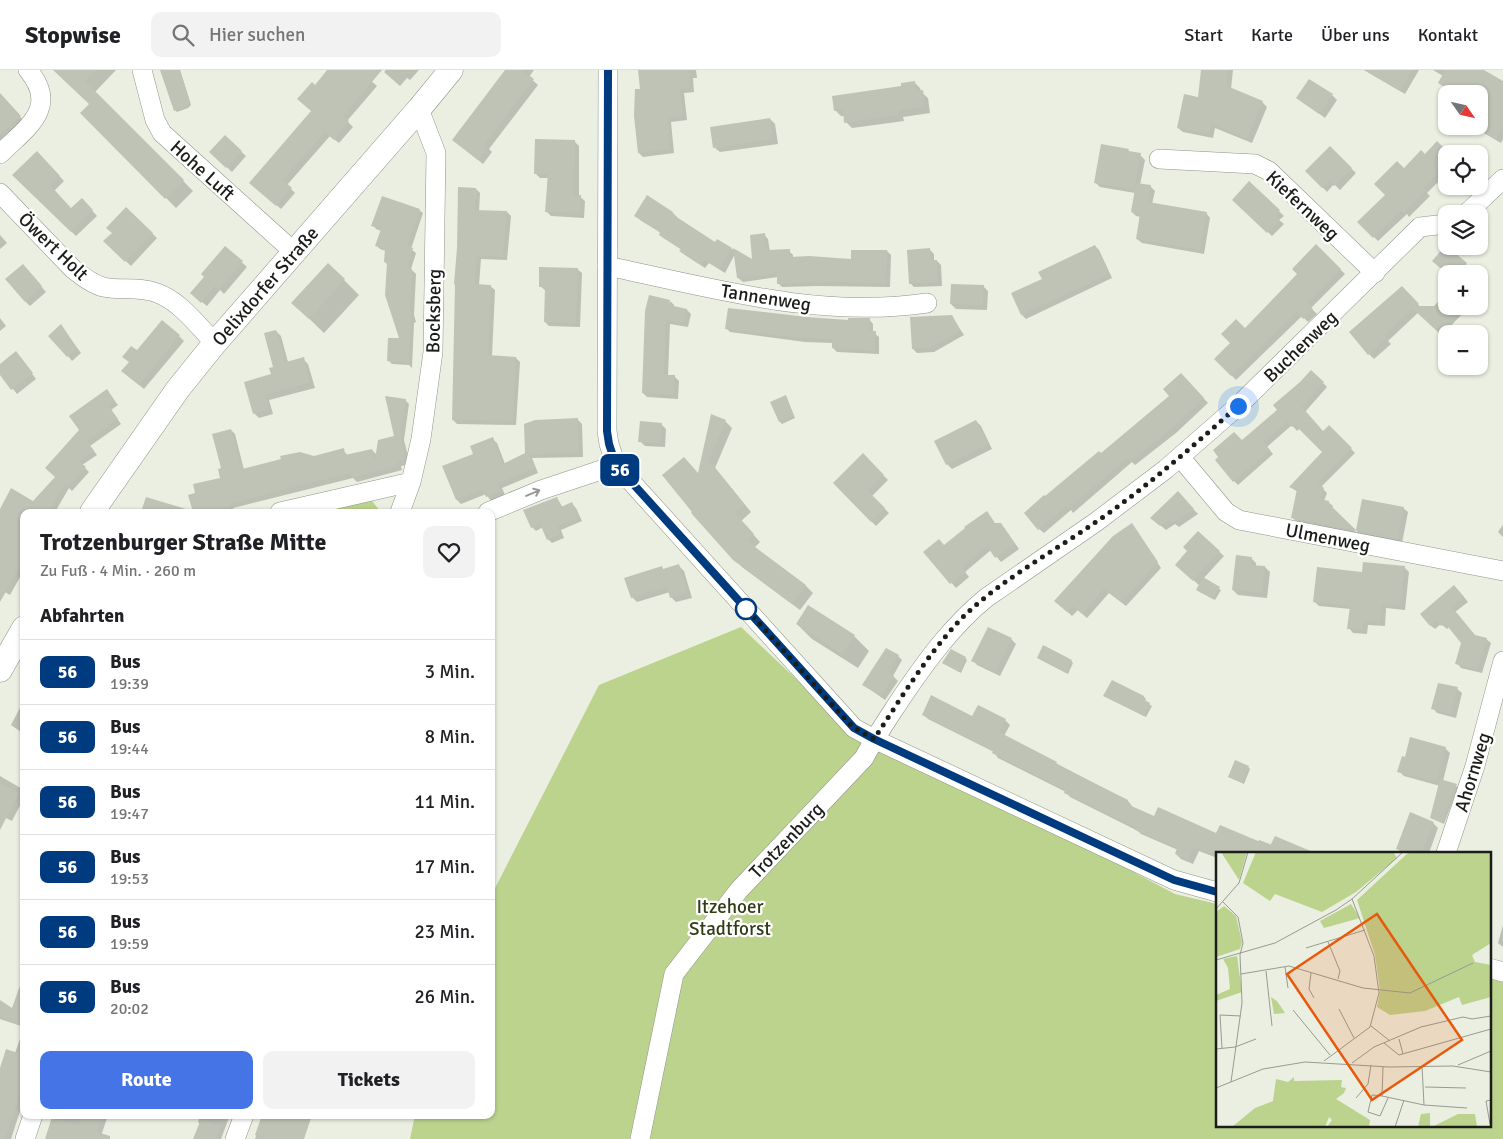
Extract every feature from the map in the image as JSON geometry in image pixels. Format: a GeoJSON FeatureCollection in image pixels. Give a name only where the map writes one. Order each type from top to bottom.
{"type":"FeatureCollection","features":[{"type":"Feature","properties":{"kind":"street"},"geometry":{"type":"LineString","coordinates":[[0,154],[34,121],[42,104],[42,94],[39,85],[28,70]]}},
{"type":"Feature","properties":{"kind":"street","name":"Hohe Luft"},"geometry":{"type":"LineString","coordinates":[[142,70],[155,120],[162,133],[294,252]]}},
{"type":"Feature","properties":{"kind":"street","name":"Oelixdorfer Straße"},"geometry":{"type":"LineString","coordinates":[[94,509],[178,389],[215,343],[451,70]]}},
{"type":"Feature","properties":{"kind":"street"},"geometry":{"type":"LineString","coordinates":[[608,70],[607,431],[616,465],[854,728],[1174,880],[1216,892]]}},
{"type":"Feature","properties":{"kind":"street","name":"Bocksberg"},"geometry":{"type":"LineString","coordinates":[[401,509],[410,482],[425,414],[433,352],[436,152],[419,109]]}},
{"type":"Feature","properties":{"kind":"street","name":"Kiefernweg"},"geometry":{"type":"LineString","coordinates":[[1159,159],[1255,164],[1269,171],[1375,273]]}},
{"type":"Feature","properties":{"kind":"street"},"geometry":{"type":"LineString","coordinates":[[1476,205],[1503,180]]}},
{"type":"Feature","properties":{"kind":"street","name":"Öwert Holt"},"geometry":{"type":"LineString","coordinates":[[0,193],[73,269],[84,277],[104,287],[146,290],[158,293],[180,308],[215,343]]}},
{"type":"Feature","properties":{"kind":"street","name":"Buchenweg"},"geometry":{"type":"LineString","coordinates":[[874,739],[923,666],[967,614],[1006,583],[1132,496],[1180,457],[1238,406],[1420,228],[1438,225]]}},
{"type":"Feature","properties":{"kind":"street","name":"Tannenweg"},"geometry":{"type":"LineString","coordinates":[[607,266],[767,300],[798,304],[876,307],[927,302]]}},
{"type":"Feature","properties":{"kind":"street","name":"Ulmenweg"},"geometry":{"type":"LineString","coordinates":[[1180,457],[1226,512],[1239,520],[1503,570]]}},
{"type":"Feature","properties":{"kind":"street"},"geometry":{"type":"LineString","coordinates":[[495,509],[541,490],[616,465]]}},
{"type":"Feature","properties":{"kind":"street"},"geometry":{"type":"LineString","coordinates":[[293,509],[410,482]]}},
{"type":"Feature","properties":{"kind":"street"},"geometry":{"type":"LineString","coordinates":[[2,663],[20,634]]}},
{"type":"Feature","properties":{"kind":"street","name":"Ahornweg"},"geometry":{"type":"LineString","coordinates":[[1446,852],[1475,766],[1503,661]]}},
{"type":"Feature","properties":{"kind":"street","name":"Trotzenburg"},"geometry":{"type":"LineString","coordinates":[[640,1139],[674,974],[739,890],[864,758],[874,739]]}},
{"type":"Feature","properties":{"kind":"street"},"geometry":{"type":"LineString","coordinates":[[1490,968],[1503,972]]}},
{"type":"Feature","properties":{"kind":"street"},"geometry":{"type":"LineString","coordinates":[[25,1139],[32,1119]]}},
{"type":"Feature","properties":{"kind":"street"},"geometry":{"type":"LineString","coordinates":[[235,1139],[242,1119]]}},
{"type":"Feature","properties":{"kind":"green space"},"geometry":{"type":"Polygon","coordinates":[[[372,501],[379,509],[326,509],[356,502],[372,501]]]}},
{"type":"Feature","properties":{"kind":"green space","name":"Itzehoer Stadtforst"},"geometry":{"type":"Polygon","coordinates":[[[741,627],[852,732],[1009,806],[1175,894],[1216,904],[1216,1126],[1490,1126],[1490,974],[1503,977],[1503,1139],[410,1139],[414,1119],[495,1119],[495,888],[599,685],[741,627]]]}},
{"type":"Feature","properties":{"kind":"building"},"geometry":{"type":"Polygon","coordinates":[[[53,70],[96,70],[85,81],[184,180],[165,199],[80,113],[89,104],[53,70]]]}},
{"type":"Feature","properties":{"kind":"building"},"geometry":{"type":"Polygon","coordinates":[[[160,70],[180,70],[190,102],[186,107],[174,111],[160,70]]]}},
{"type":"Feature","properties":{"kind":"building"},"geometry":{"type":"Polygon","coordinates":[[[327,70],[382,70],[343,116],[349,121],[334,140],[325,132],[283,180],[292,188],[276,206],[249,183],[311,111],[297,99],[312,82],[315,85],[327,70]]]}},
{"type":"Feature","properties":{"kind":"building"},"geometry":{"type":"Polygon","coordinates":[[[505,70],[522,70],[534,79],[485,144],[488,147],[478,160],[452,140],[505,70]]]}},
{"type":"Feature","properties":{"kind":"building"},"geometry":{"type":"Polygon","coordinates":[[[638,70],[689,70],[690,88],[680,89],[683,116],[668,118],[670,149],[638,153],[634,116],[635,89],[640,89],[638,70]]]}},
{"type":"Feature","properties":{"kind":"building"},"geometry":{"type":"Polygon","coordinates":[[[1201,70],[1228,70],[1227,86],[1263,101],[1247,139],[1211,124],[1209,134],[1177,128],[1184,94],[1198,97],[1201,70]]]}},
{"type":"Feature","properties":{"kind":"building"},"geometry":{"type":"Polygon","coordinates":[[[1364,70],[1412,70],[1400,91],[1364,70]]]}},
{"type":"Feature","properties":{"kind":"building"},"geometry":{"type":"Polygon","coordinates":[[[1445,70],[1484,70],[1503,81],[1503,127],[1496,139],[1488,134],[1488,85],[1441,85],[1438,83],[1445,70]]]}},
{"type":"Feature","properties":{"kind":"building"},"geometry":{"type":"Polygon","coordinates":[[[1309,79],[1333,94],[1319,114],[1296,98],[1309,79]]]}},
{"type":"Feature","properties":{"kind":"building"},"geometry":{"type":"Polygon","coordinates":[[[915,81],[916,91],[923,90],[925,107],[898,111],[898,115],[844,123],[843,109],[834,111],[832,96],[901,86],[901,83],[915,81]]]}},
{"type":"Feature","properties":{"kind":"building"},"geometry":{"type":"Polygon","coordinates":[[[0,93],[21,116],[0,135],[0,93]]]}},
{"type":"Feature","properties":{"kind":"building"},"geometry":{"type":"Polygon","coordinates":[[[770,118],[774,139],[713,148],[710,127],[770,118]]]}},
{"type":"Feature","properties":{"kind":"building"},"geometry":{"type":"Polygon","coordinates":[[[225,135],[242,151],[226,168],[209,152],[225,135]]]}},
{"type":"Feature","properties":{"kind":"building"},"geometry":{"type":"Polygon","coordinates":[[[535,139],[575,140],[574,195],[581,195],[580,213],[545,212],[548,174],[534,174],[535,139]]]}},
{"type":"Feature","properties":{"kind":"building"},"geometry":{"type":"Polygon","coordinates":[[[1437,141],[1441,145],[1438,145],[1438,173],[1423,188],[1426,191],[1404,213],[1401,211],[1373,238],[1357,222],[1385,195],[1374,184],[1397,161],[1404,168],[1421,150],[1425,154],[1437,141]]]}},
{"type":"Feature","properties":{"kind":"building"},"geometry":{"type":"Polygon","coordinates":[[[1101,144],[1141,153],[1134,190],[1094,183],[1101,144]]]}},
{"type":"Feature","properties":{"kind":"building"},"geometry":{"type":"Polygon","coordinates":[[[1330,146],[1352,168],[1334,186],[1329,181],[1322,188],[1305,171],[1330,146]]]}},
{"type":"Feature","properties":{"kind":"building"},"geometry":{"type":"Polygon","coordinates":[[[37,151],[60,176],[50,185],[71,208],[82,198],[93,210],[71,232],[12,175],[37,151]]]}},
{"type":"Feature","properties":{"kind":"building"},"geometry":{"type":"Polygon","coordinates":[[[1249,181],[1280,210],[1276,215],[1280,219],[1267,233],[1232,200],[1249,181]]]}},
{"type":"Feature","properties":{"kind":"building"},"geometry":{"type":"Polygon","coordinates":[[[1136,183],[1151,185],[1148,202],[1207,212],[1200,250],[1136,239],[1140,214],[1131,212],[1136,183]]]}},
{"type":"Feature","properties":{"kind":"building"},"geometry":{"type":"Polygon","coordinates":[[[458,187],[476,188],[475,210],[507,211],[503,257],[477,255],[475,284],[491,285],[488,355],[516,357],[513,421],[452,420],[454,284],[457,248],[458,187]]]}},
{"type":"Feature","properties":{"kind":"building"},"geometry":{"type":"Polygon","coordinates":[[[647,195],[715,242],[717,239],[732,248],[720,269],[704,260],[701,265],[659,235],[660,232],[634,216],[647,195]]]}},
{"type":"Feature","properties":{"kind":"building"},"geometry":{"type":"Polygon","coordinates":[[[382,196],[420,209],[407,246],[413,248],[407,268],[412,269],[410,310],[413,319],[411,319],[409,364],[407,365],[406,362],[387,361],[388,338],[399,338],[385,295],[387,263],[384,262],[385,249],[375,246],[381,229],[371,226],[382,196]]]}},
{"type":"Feature","properties":{"kind":"building"},"geometry":{"type":"Polygon","coordinates":[[[126,207],[153,233],[125,262],[103,241],[112,233],[106,228],[126,207]]]}},
{"type":"Feature","properties":{"kind":"building"},"geometry":{"type":"Polygon","coordinates":[[[765,233],[767,250],[790,249],[790,257],[809,256],[851,259],[851,250],[887,250],[886,283],[813,282],[777,284],[777,273],[737,278],[733,248],[752,259],[750,235],[765,233]]]}},
{"type":"Feature","properties":{"kind":"building"},"geometry":{"type":"Polygon","coordinates":[[[1316,244],[1341,269],[1307,303],[1313,309],[1303,319],[1297,312],[1231,376],[1214,359],[1230,343],[1221,334],[1236,319],[1245,328],[1297,274],[1292,269],[1316,244]]]}},
{"type":"Feature","properties":{"kind":"building"},"geometry":{"type":"Polygon","coordinates":[[[1095,245],[1109,274],[1021,315],[1011,293],[1042,279],[1038,272],[1095,245]]]}},
{"type":"Feature","properties":{"kind":"building"},"geometry":{"type":"Polygon","coordinates":[[[225,246],[243,261],[219,290],[215,286],[201,303],[190,293],[204,277],[201,274],[225,246]]]}},
{"type":"Feature","properties":{"kind":"building"},"geometry":{"type":"Polygon","coordinates":[[[930,248],[931,260],[937,260],[938,282],[909,284],[907,250],[930,248]]]}},
{"type":"Feature","properties":{"kind":"building"},"geometry":{"type":"Polygon","coordinates":[[[1438,254],[1458,255],[1467,263],[1465,265],[1438,266],[1432,261],[1438,254]]]}},
{"type":"Feature","properties":{"kind":"building"},"geometry":{"type":"Polygon","coordinates":[[[328,263],[345,279],[309,319],[291,303],[328,263]]]}},
{"type":"Feature","properties":{"kind":"building"},"geometry":{"type":"Polygon","coordinates":[[[23,264],[42,286],[25,302],[5,279],[23,264]]]}},
{"type":"Feature","properties":{"kind":"building"},"geometry":{"type":"Polygon","coordinates":[[[539,267],[578,268],[576,323],[544,322],[545,287],[539,287],[539,267]]]}},
{"type":"Feature","properties":{"kind":"building"},"geometry":{"type":"Polygon","coordinates":[[[951,284],[984,285],[983,306],[950,304],[951,284]]]}},
{"type":"Feature","properties":{"kind":"building"},"geometry":{"type":"Polygon","coordinates":[[[1402,286],[1419,304],[1416,306],[1434,306],[1438,302],[1438,315],[1457,315],[1448,325],[1438,325],[1438,332],[1413,309],[1384,335],[1387,338],[1368,355],[1349,332],[1402,286]]]}},
{"type":"Feature","properties":{"kind":"building"},"geometry":{"type":"Polygon","coordinates":[[[649,295],[670,300],[669,305],[687,309],[684,323],[666,320],[664,375],[675,375],[674,395],[642,393],[645,311],[649,295]]]}},
{"type":"Feature","properties":{"kind":"building"},"geometry":{"type":"Polygon","coordinates":[[[728,308],[848,320],[848,318],[870,318],[869,331],[876,331],[875,351],[832,348],[832,339],[800,338],[725,329],[728,308]]]}},
{"type":"Feature","properties":{"kind":"building"},"geometry":{"type":"Polygon","coordinates":[[[952,315],[961,331],[929,348],[912,349],[910,317],[952,315]]]}},
{"type":"Feature","properties":{"kind":"building"},"geometry":{"type":"Polygon","coordinates":[[[162,320],[180,335],[139,385],[121,371],[129,362],[122,357],[131,346],[137,350],[162,320]]]}},
{"type":"Feature","properties":{"kind":"building"},"geometry":{"type":"Polygon","coordinates":[[[61,324],[77,348],[67,357],[48,336],[61,324]]]}},
{"type":"Feature","properties":{"kind":"building"},"geometry":{"type":"Polygon","coordinates":[[[276,330],[286,362],[304,357],[310,383],[265,395],[269,409],[253,414],[244,382],[271,374],[269,368],[273,367],[264,333],[276,330]]]}},
{"type":"Feature","properties":{"kind":"building"},"geometry":{"type":"Polygon","coordinates":[[[16,351],[33,373],[11,390],[0,375],[0,364],[16,351]]]}},
{"type":"Feature","properties":{"kind":"building"},"geometry":{"type":"Polygon","coordinates":[[[1311,370],[1324,382],[1302,407],[1323,431],[1329,425],[1352,448],[1318,482],[1324,488],[1320,499],[1329,501],[1329,504],[1356,530],[1362,499],[1404,507],[1398,539],[1291,518],[1297,489],[1289,487],[1322,452],[1295,425],[1292,427],[1287,422],[1263,442],[1270,450],[1233,482],[1215,460],[1218,457],[1213,450],[1234,432],[1242,440],[1277,410],[1273,405],[1311,370]]]}},
{"type":"Feature","properties":{"kind":"building"},"geometry":{"type":"Polygon","coordinates":[[[1181,373],[1204,398],[1171,429],[1130,462],[1127,458],[1068,509],[1066,506],[1038,530],[1024,513],[1099,451],[1101,453],[1169,396],[1163,389],[1181,373]]]}},
{"type":"Feature","properties":{"kind":"building"},"geometry":{"type":"Polygon","coordinates":[[[107,389],[115,401],[108,405],[118,419],[87,441],[94,451],[79,461],[86,467],[67,488],[64,485],[51,509],[20,509],[20,567],[0,602],[0,509],[11,488],[33,501],[55,477],[45,468],[79,430],[69,416],[107,389]]]}},
{"type":"Feature","properties":{"kind":"building"},"geometry":{"type":"Polygon","coordinates":[[[786,395],[794,416],[779,422],[770,402],[786,395]]]}},
{"type":"Feature","properties":{"kind":"building"},"geometry":{"type":"Polygon","coordinates":[[[385,396],[406,399],[400,435],[405,460],[398,462],[399,466],[352,478],[351,473],[294,487],[230,504],[231,508],[226,509],[192,509],[188,495],[195,493],[193,484],[220,478],[218,469],[221,468],[212,434],[231,429],[242,469],[281,459],[280,456],[300,452],[314,456],[344,448],[345,455],[372,449],[375,460],[378,440],[394,436],[385,396]]]}},
{"type":"Feature","properties":{"kind":"building"},"geometry":{"type":"Polygon","coordinates":[[[711,414],[726,420],[709,460],[745,505],[735,513],[754,534],[747,541],[806,585],[792,604],[733,560],[691,513],[662,475],[684,457],[698,473],[711,414]]]}},
{"type":"Feature","properties":{"kind":"building"},"geometry":{"type":"Polygon","coordinates":[[[578,418],[579,453],[529,455],[535,468],[498,484],[501,491],[486,497],[483,490],[456,500],[442,466],[473,454],[470,446],[493,437],[503,464],[525,453],[524,424],[535,420],[578,418]]]}},
{"type":"Feature","properties":{"kind":"building"},"geometry":{"type":"Polygon","coordinates":[[[976,420],[988,444],[946,465],[934,441],[976,420]]]}},
{"type":"Feature","properties":{"kind":"building"},"geometry":{"type":"Polygon","coordinates":[[[640,421],[662,423],[660,443],[638,442],[640,421]]]}},
{"type":"Feature","properties":{"kind":"building"},"geometry":{"type":"Polygon","coordinates":[[[863,453],[884,475],[868,491],[885,508],[871,522],[833,483],[863,453]]]}},
{"type":"Feature","properties":{"kind":"building"},"geometry":{"type":"Polygon","coordinates":[[[1178,491],[1194,509],[1173,523],[1170,520],[1160,526],[1150,518],[1178,491]]]}},
{"type":"Feature","properties":{"kind":"building"},"geometry":{"type":"Polygon","coordinates":[[[146,497],[186,509],[142,509],[146,497]]]}},
{"type":"Feature","properties":{"kind":"building"},"geometry":{"type":"Polygon","coordinates":[[[557,497],[561,507],[572,502],[579,517],[558,526],[561,534],[547,540],[540,524],[531,528],[523,510],[557,497]]]}},
{"type":"Feature","properties":{"kind":"building"},"geometry":{"type":"Polygon","coordinates":[[[987,511],[995,523],[1001,523],[1015,544],[995,558],[987,546],[962,567],[966,572],[950,584],[923,552],[939,539],[944,545],[964,527],[987,511]]]}},
{"type":"Feature","properties":{"kind":"building"},"geometry":{"type":"Polygon","coordinates":[[[1132,523],[1158,562],[1121,602],[1104,589],[1082,614],[1073,606],[1067,612],[1054,601],[1113,536],[1132,523]]]}},
{"type":"Feature","properties":{"kind":"building"},"geometry":{"type":"Polygon","coordinates":[[[1198,531],[1220,551],[1193,581],[1175,565],[1187,551],[1183,547],[1198,531]]]}},
{"type":"Feature","properties":{"kind":"building"},"geometry":{"type":"Polygon","coordinates":[[[1236,555],[1252,557],[1251,565],[1265,566],[1262,593],[1232,590],[1236,555]]]}},
{"type":"Feature","properties":{"kind":"building"},"geometry":{"type":"Polygon","coordinates":[[[1363,562],[1405,566],[1400,606],[1382,604],[1380,623],[1364,621],[1363,630],[1347,629],[1350,606],[1313,602],[1317,567],[1362,572],[1363,562]]]}},
{"type":"Feature","properties":{"kind":"building"},"geometry":{"type":"Polygon","coordinates":[[[679,564],[688,593],[670,598],[667,587],[631,598],[624,578],[662,566],[663,569],[679,564]]]}},
{"type":"Feature","properties":{"kind":"building"},"geometry":{"type":"Polygon","coordinates":[[[1203,577],[1220,587],[1213,599],[1196,590],[1203,577]]]}},
{"type":"Feature","properties":{"kind":"building"},"geometry":{"type":"Polygon","coordinates":[[[1454,585],[1464,597],[1452,607],[1475,635],[1487,638],[1478,670],[1455,664],[1461,643],[1445,623],[1441,626],[1436,620],[1430,626],[1420,614],[1454,585]]]}},
{"type":"Feature","properties":{"kind":"building"},"geometry":{"type":"Polygon","coordinates":[[[808,605],[855,635],[842,654],[796,624],[808,605]]]}},
{"type":"Feature","properties":{"kind":"building"},"geometry":{"type":"Polygon","coordinates":[[[988,627],[1012,638],[995,672],[971,661],[988,627]]]}},
{"type":"Feature","properties":{"kind":"building"},"geometry":{"type":"Polygon","coordinates":[[[1043,645],[1072,660],[1066,673],[1037,658],[1043,645]]]}},
{"type":"Feature","properties":{"kind":"building"},"geometry":{"type":"Polygon","coordinates":[[[886,648],[899,655],[889,672],[894,676],[881,696],[862,685],[886,648]]]}},
{"type":"Feature","properties":{"kind":"building"},"geometry":{"type":"Polygon","coordinates":[[[951,649],[966,657],[959,672],[942,663],[951,649]]]}},
{"type":"Feature","properties":{"kind":"building"},"geometry":{"type":"Polygon","coordinates":[[[1112,680],[1144,696],[1143,699],[1150,703],[1144,716],[1103,696],[1112,680]]]}},
{"type":"Feature","properties":{"kind":"building"},"geometry":{"type":"Polygon","coordinates":[[[1438,683],[1458,687],[1451,714],[1431,709],[1438,683]]]}},
{"type":"Feature","properties":{"kind":"building"},"geometry":{"type":"Polygon","coordinates":[[[931,695],[972,716],[978,705],[1006,719],[999,732],[1057,762],[1056,764],[1128,800],[1127,804],[1154,816],[1158,807],[1216,833],[1220,825],[1270,846],[1275,836],[1313,852],[1209,853],[1194,847],[1188,860],[1175,854],[1177,848],[1135,830],[1136,828],[1064,793],[1065,790],[922,715],[931,695]]]}},
{"type":"Feature","properties":{"kind":"building"},"geometry":{"type":"Polygon","coordinates":[[[1410,737],[1446,747],[1437,782],[1397,772],[1402,756],[1405,757],[1410,737]]]}},
{"type":"Feature","properties":{"kind":"building"},"geometry":{"type":"Polygon","coordinates":[[[1235,760],[1249,766],[1242,783],[1228,777],[1235,760]]]}},
{"type":"Feature","properties":{"kind":"building"},"geometry":{"type":"Polygon","coordinates":[[[1440,779],[1457,784],[1442,823],[1430,818],[1440,779]]]}},
{"type":"Feature","properties":{"kind":"building"},"geometry":{"type":"Polygon","coordinates":[[[0,783],[19,793],[0,830],[0,783]]]}},
{"type":"Feature","properties":{"kind":"building"},"geometry":{"type":"Polygon","coordinates":[[[1410,812],[1434,822],[1422,852],[1404,852],[1396,849],[1410,812]]]}},
{"type":"Feature","properties":{"kind":"building"},"geometry":{"type":"Polygon","coordinates":[[[20,986],[20,1024],[0,1017],[0,1000],[12,1008],[20,986]]]}},
{"type":"Feature","properties":{"kind":"building"},"geometry":{"type":"Polygon","coordinates":[[[6,1049],[20,1054],[20,1096],[5,1139],[0,1139],[0,1068],[6,1049]]]}},
{"type":"Feature","properties":{"kind":"building"},"geometry":{"type":"Polygon","coordinates":[[[51,1119],[58,1119],[79,1126],[82,1119],[102,1119],[97,1132],[110,1136],[110,1139],[45,1139],[51,1119]]]}},
{"type":"Feature","properties":{"kind":"building"},"geometry":{"type":"Polygon","coordinates":[[[201,1119],[221,1127],[216,1139],[193,1139],[201,1119]]]}},
{"type":"Feature","properties":{"kind":"building"},"geometry":{"type":"Polygon","coordinates":[[[261,1119],[311,1119],[304,1139],[265,1139],[255,1135],[261,1119]]]}},
{"type":"Feature","properties":{"kind":"bus line","name":"56"},"geometry":{"type":"LineString","coordinates":[[608,70],[607,431],[616,465],[854,728],[1174,880],[1216,892]]}},
{"type":"Feature","properties":{"kind":"route"},"geometry":{"type":"LineString","coordinates":[[746,609],[741,603],[845,719],[854,728],[874,739],[930,656],[967,614],[1006,583],[1132,496],[1238,406]]}}]}
